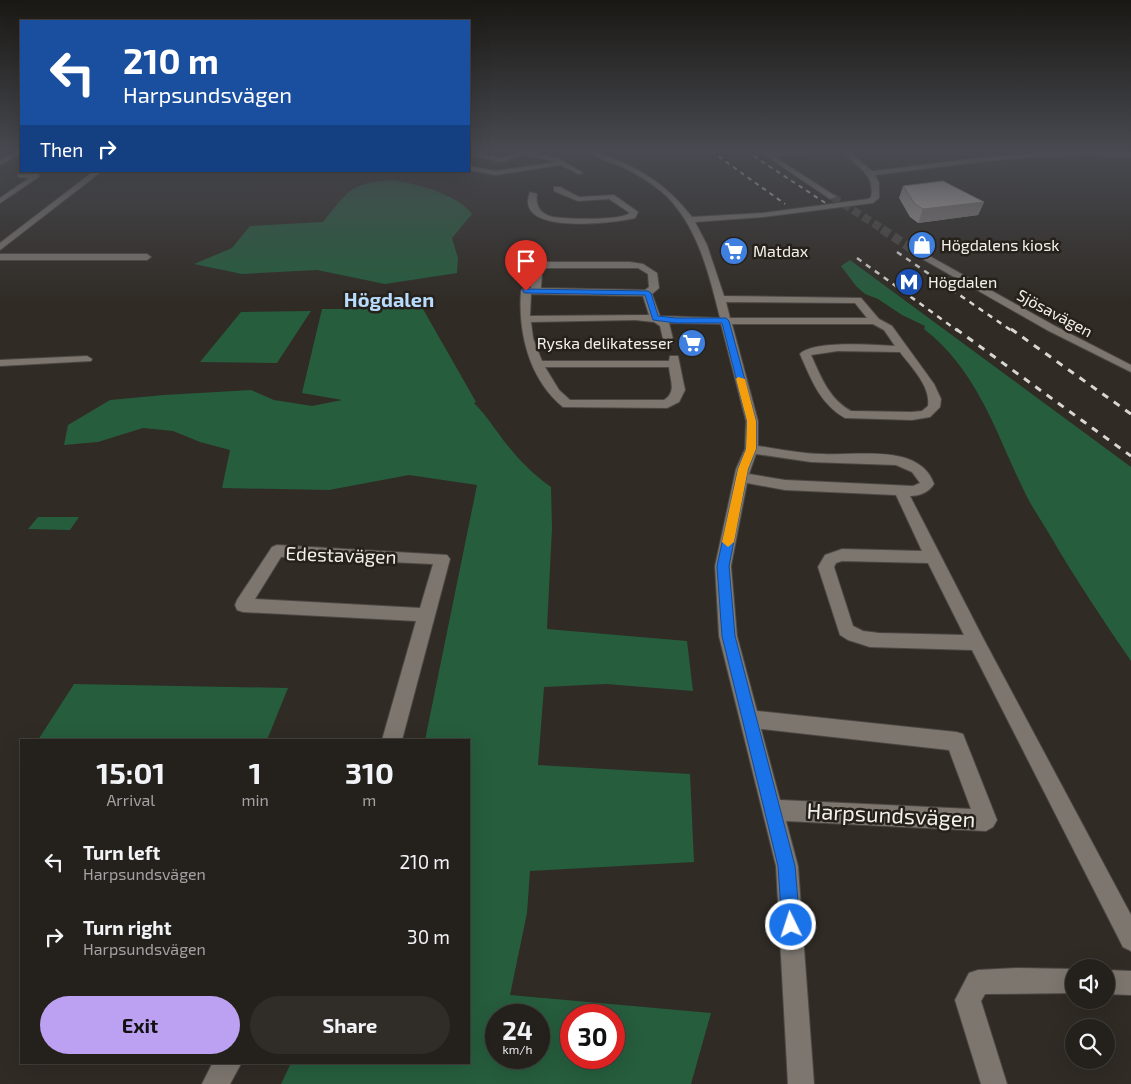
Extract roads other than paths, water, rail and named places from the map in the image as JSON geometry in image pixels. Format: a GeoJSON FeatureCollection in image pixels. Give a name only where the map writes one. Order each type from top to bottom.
{"type":"FeatureCollection","features":[{"type":"Feature","properties":{"kind":"street"},"geometry":{"type":"LineString","coordinates":[[0,247],[59,202]]}},
{"type":"Feature","properties":{"kind":"street"},"geometry":{"type":"LineString","coordinates":[[532,202],[534,208],[546,218],[620,219],[632,216],[634,212],[617,202]]}},
{"type":"Feature","properties":{"kind":"street"},"geometry":{"type":"LineString","coordinates":[[676,202],[690,220],[703,244],[720,299],[752,421],[751,449],[742,477],[723,566],[728,636],[787,866],[801,1084]]}},
{"type":"Feature","properties":{"kind":"street"},"geometry":{"type":"LineString","coordinates":[[690,220],[763,215],[866,202]]}},
{"type":"Feature","properties":{"kind":"street","name":"Sjösavägen"},"geometry":{"type":"LineString","coordinates":[[915,251],[1034,318],[1131,369]]}},
{"type":"Feature","properties":{"kind":"street"},"geometry":{"type":"LineString","coordinates":[[0,257],[147,257]]}},
{"type":"Feature","properties":{"kind":"street"},"geometry":{"type":"LineString","coordinates":[[536,291],[536,275],[539,268],[544,265],[630,265],[640,266],[652,273],[654,288],[648,293],[526,291],[528,337],[540,364],[560,400],[566,404],[667,404],[674,400],[680,390],[674,361],[540,364]]}},
{"type":"Feature","properties":{"kind":"street"},"geometry":{"type":"LineString","coordinates":[[648,293],[655,318],[665,325],[669,343]]}},
{"type":"Feature","properties":{"kind":"street"},"geometry":{"type":"LineString","coordinates":[[720,299],[858,300],[875,321],[888,328],[930,386],[935,399],[934,407],[926,414],[912,416],[849,415],[839,411],[828,400],[805,354],[810,350],[831,348],[903,349]]}},
{"type":"Feature","properties":{"kind":"street"},"geometry":{"type":"LineString","coordinates":[[526,319],[655,318],[676,321],[875,321]]}},
{"type":"Feature","properties":{"kind":"street"},"geometry":{"type":"LineString","coordinates":[[0,363],[87,359]]}},
{"type":"Feature","properties":{"kind":"street"},"geometry":{"type":"LineString","coordinates":[[742,477],[784,484],[914,491],[923,488],[927,484],[925,476],[916,467],[906,463],[887,460],[812,458],[751,449]]}},
{"type":"Feature","properties":{"kind":"street"},"geometry":{"type":"LineString","coordinates":[[901,490],[977,643],[1131,939]]}},
{"type":"Feature","properties":{"kind":"street","name":"Edestavägen"},"geometry":{"type":"LineString","coordinates":[[392,739],[442,559],[277,551],[243,605],[425,615]]}},
{"type":"Feature","properties":{"kind":"street"},"geometry":{"type":"LineString","coordinates":[[933,557],[842,555],[830,559],[826,567],[846,630],[855,637],[875,641],[914,640],[977,643]]}},
{"type":"Feature","properties":{"kind":"street","name":"Harpsundsvägen"},"geometry":{"type":"LineString","coordinates":[[749,719],[956,741],[986,820],[773,810]]}},
{"type":"Feature","properties":{"kind":"street"},"geometry":{"type":"LineString","coordinates":[[994,1084],[968,1000],[978,982],[1065,981]]}},
{"type":"Feature","properties":{"kind":"street"},"geometry":{"type":"LineString","coordinates":[[1115,982],[1131,983]]}},
{"type":"Feature","properties":{"kind":"street"},"geometry":{"type":"LineString","coordinates":[[215,1084],[228,1064]]}},
{"type":"Feature","properties":{"kind":"tunnel"},"geometry":{"type":"LineString","coordinates":[[840,202],[884,230]]}},
{"type":"Feature","properties":{"kind":"tunnel"},"geometry":{"type":"LineString","coordinates":[[882,229],[915,251]]}},
{"type":"Feature","properties":{"kind":"railway"},"geometry":{"type":"LineString","coordinates":[[782,202],[785,204]]}},
{"type":"Feature","properties":{"kind":"railway"},"geometry":{"type":"LineString","coordinates":[[823,202],[827,204]]}},
{"type":"Feature","properties":{"kind":"railway"},"geometry":{"type":"LineString","coordinates":[[897,252],[1012,331]]}},
{"type":"Feature","properties":{"kind":"railway"},"geometry":{"type":"LineString","coordinates":[[857,258],[958,331]]}},
{"type":"Feature","properties":{"kind":"railway"},"geometry":{"type":"LineString","coordinates":[[956,329],[1131,456]]}},
{"type":"Feature","properties":{"kind":"railway"},"geometry":{"type":"LineString","coordinates":[[1011,329],[1131,414]]}},
{"type":"Feature","properties":{"kind":"place","name":"Högdalens kiosk"},"geometry":{"type":"Point","coordinates":[922,245]}},
{"type":"Feature","properties":{"kind":"place","name":"Matdax"},"geometry":{"type":"Point","coordinates":[734,251]}},
{"type":"Feature","properties":{"kind":"place","name":"Högdalen"},"geometry":{"type":"Point","coordinates":[909,282]}},
{"type":"Feature","properties":{"kind":"place","name":"Ryska delikatesser"},"geometry":{"type":"Point","coordinates":[692,343]}},
{"type":"Feature","properties":{"kind":"district","name":"Högdalen"},"geometry":{"type":"Point","coordinates":[389,300]}}]}
